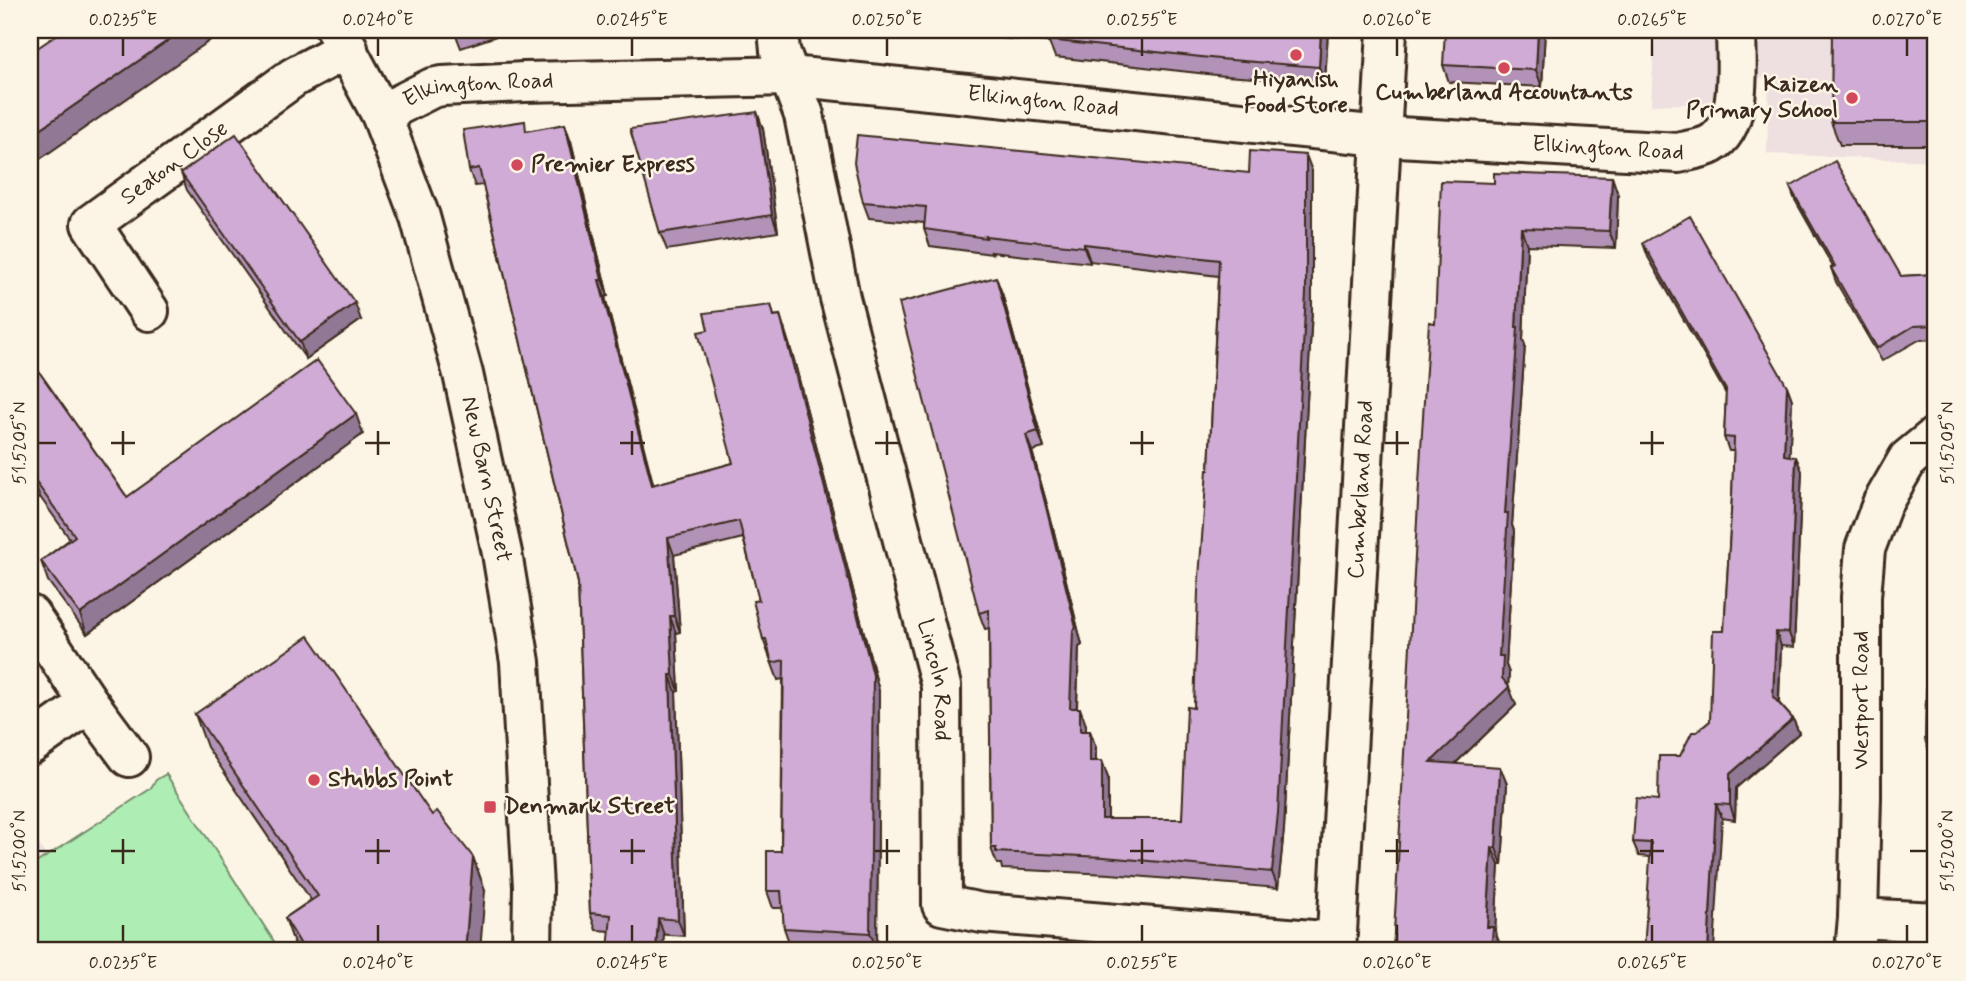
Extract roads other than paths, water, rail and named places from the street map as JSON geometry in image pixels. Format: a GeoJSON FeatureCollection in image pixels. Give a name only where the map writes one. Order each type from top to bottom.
{"type":"FeatureCollection","features":[{"type":"Feature","properties":{"kind":"street"},"geometry":{"type":"LineString","coordinates":[[778,30],[780,51],[790,76]]}},
{"type":"Feature","properties":{"kind":"street","name":"Cumberland Road"},"geometry":{"type":"LineString","coordinates":[[1336,947],[1387,30]]}},
{"type":"Feature","properties":{"kind":"street","name":"Elkington Road"},"geometry":{"type":"LineString","coordinates":[[381,114],[432,88],[442,86],[538,81],[790,76],[1381,136],[1679,153],[1712,144],[1726,128],[1735,106],[1736,30]]}},
{"type":"Feature","properties":{"kind":"street","name":"New Barn Street"},"geometry":{"type":"LineString","coordinates":[[342,39],[381,114],[424,230],[463,374],[502,553],[520,662],[533,887],[532,951]]}},
{"type":"Feature","properties":{"kind":"street","name":"Seaton Close"},"geometry":{"type":"LineString","coordinates":[[149,311],[91,224],[294,77],[342,39]]}},
{"type":"Feature","properties":{"kind":"street","name":"Lincoln Road"},"geometry":{"type":"LineString","coordinates":[[790,76],[804,114],[840,298],[941,686],[942,905],[982,913],[1336,947]]}},
{"type":"Feature","properties":{"kind":"street","name":"Westport Road"},"geometry":{"type":"LineString","coordinates":[[1856,934],[1861,797],[1861,597],[1865,549],[1882,504],[1922,448]]}},
{"type":"Feature","properties":{"kind":"street"},"geometry":{"type":"LineString","coordinates":[[30,615],[129,757]]}},
{"type":"Feature","properties":{"kind":"street"},"geometry":{"type":"LineString","coordinates":[[30,745],[89,703]]}},
{"type":"Feature","properties":{"kind":"street"},"geometry":{"type":"LineString","coordinates":[[1856,934],[1936,922]]}},
{"type":"Feature","properties":{"kind":"place","name":"Hiyanish Food Store"},"geometry":{"type":"Point","coordinates":[1296,55]}},
{"type":"Feature","properties":{"kind":"place","name":"Cumberland Accountants"},"geometry":{"type":"Point","coordinates":[1504,68]}},
{"type":"Feature","properties":{"kind":"place","name":"Kaizen Primary School"},"geometry":{"type":"Point","coordinates":[1852,98]}},
{"type":"Feature","properties":{"kind":"place","name":"Premier Express"},"geometry":{"type":"Point","coordinates":[517,165]}},
{"type":"Feature","properties":{"kind":"place","name":"Stubbs Point"},"geometry":{"type":"Point","coordinates":[314,780]}},
{"type":"Feature","properties":{"kind":"place","name":"Denmark Street"},"geometry":{"type":"Point","coordinates":[490,807]}}]}
